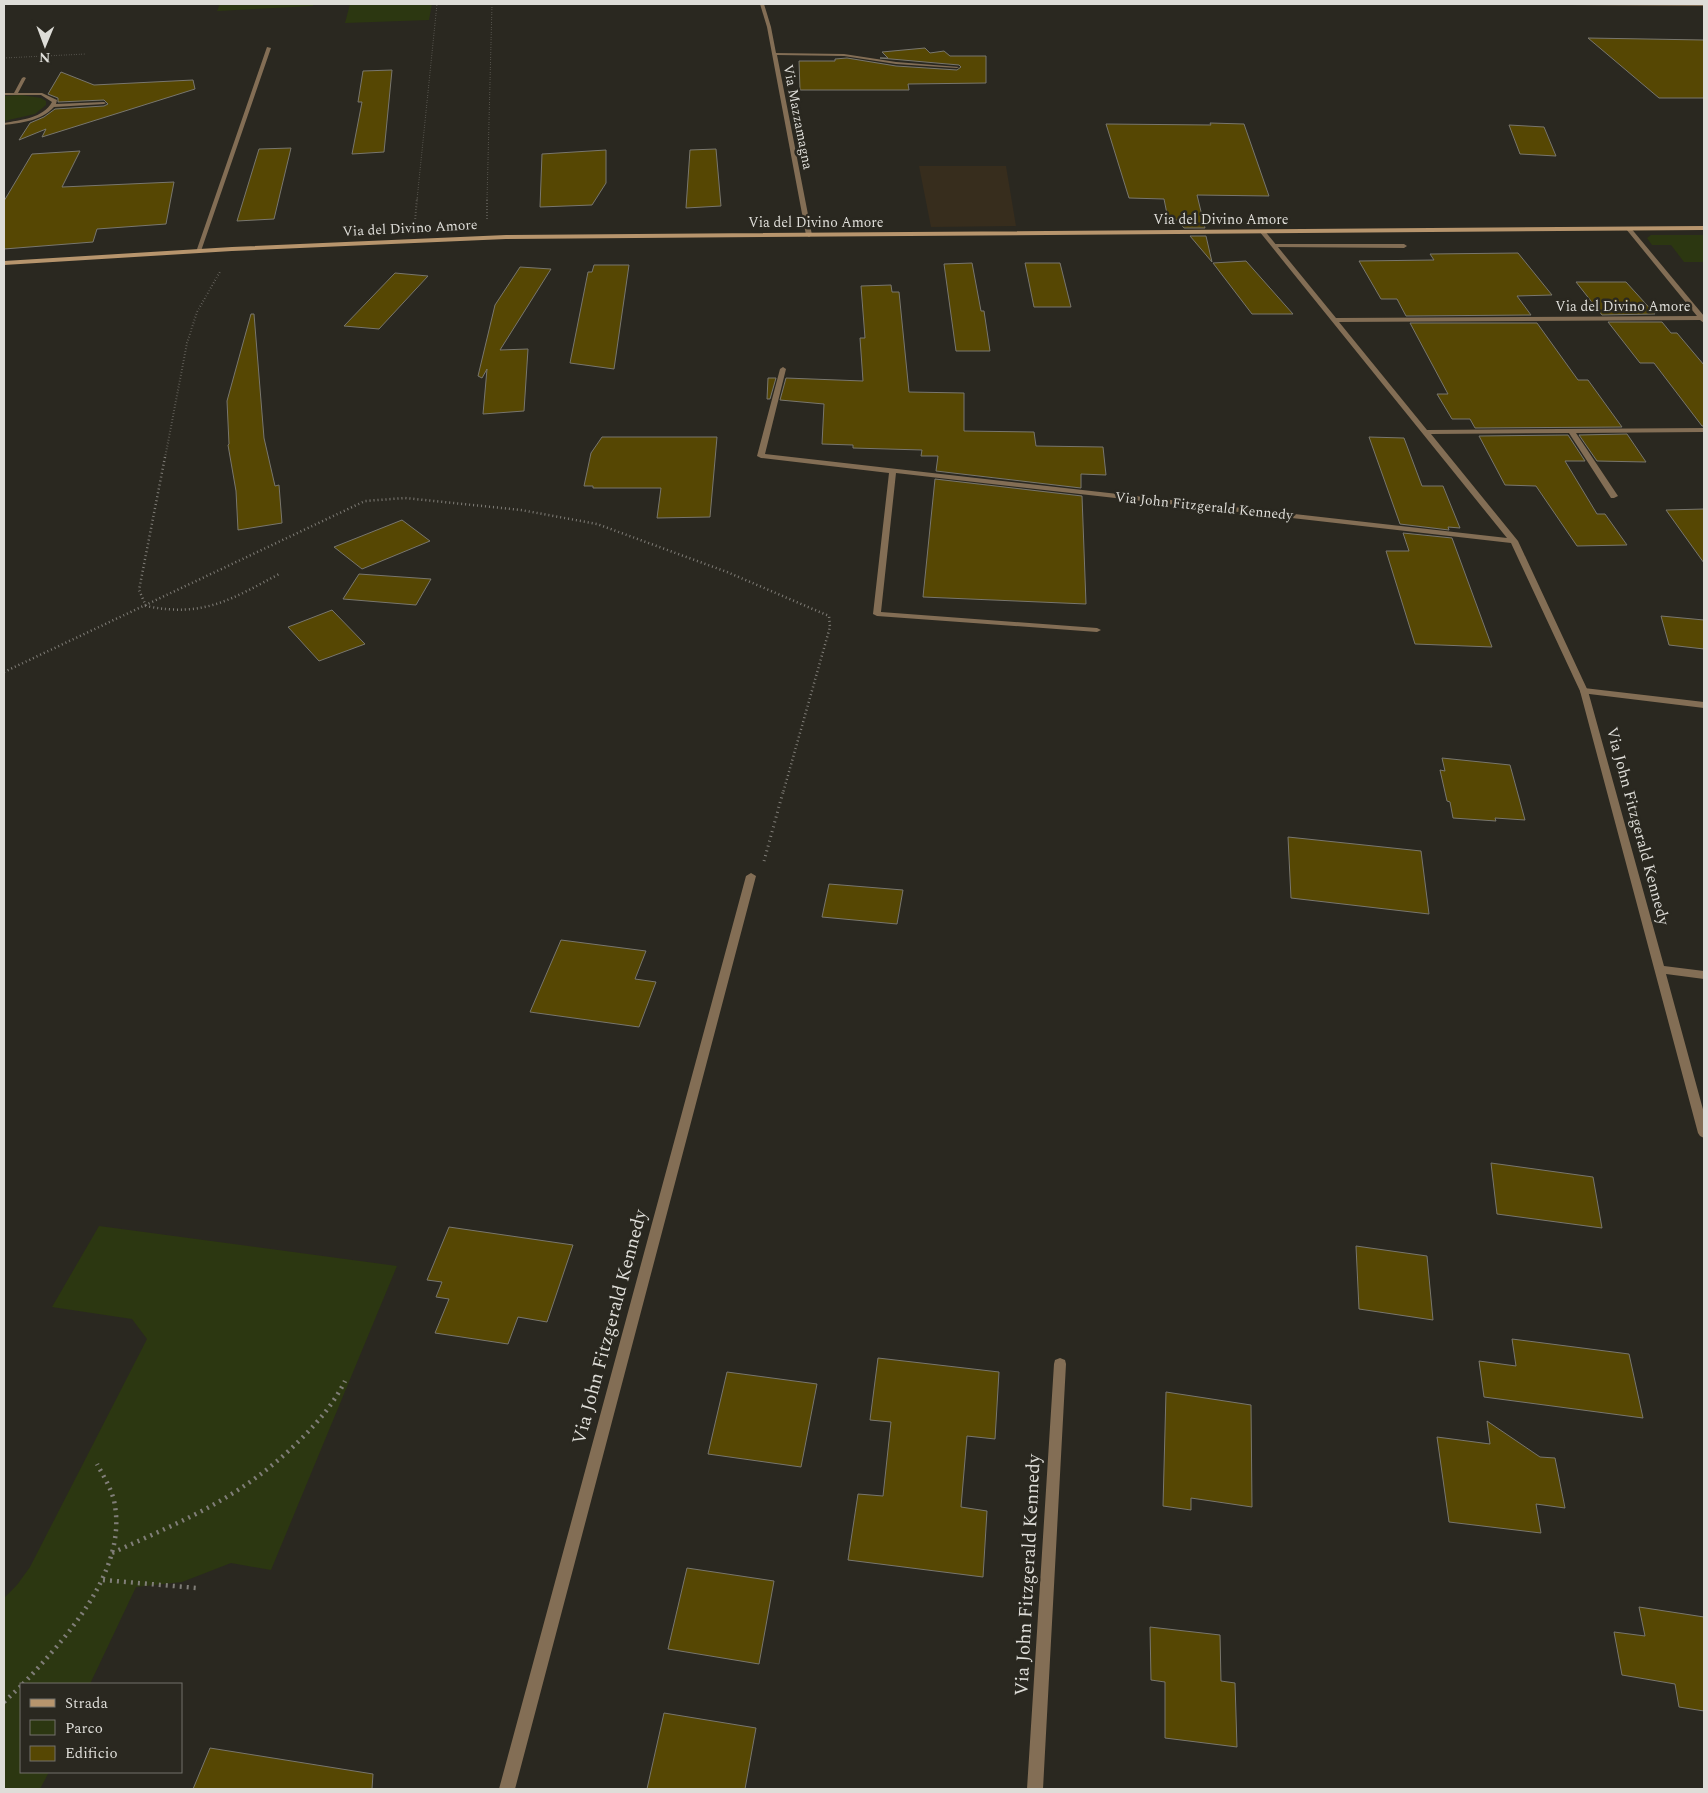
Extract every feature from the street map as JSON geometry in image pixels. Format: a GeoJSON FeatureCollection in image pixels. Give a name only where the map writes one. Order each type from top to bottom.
{"type":"FeatureCollection","features":[{"type":"Feature","properties":{"kind":"main road","name":"Via del Divino Amore"},"geometry":{"type":"LineString","coordinates":[[4,263],[232,249],[486,238],[1704,228]]}},
{"type":"Feature","properties":{"kind":"street","name":"Via Mazzamagna"},"geometry":{"type":"LineString","coordinates":[[762,4],[770,27],[809,235]]}},
{"type":"Feature","properties":{"kind":"street"},"geometry":{"type":"LineString","coordinates":[[1568,4],[1704,5]]}},
{"type":"Feature","properties":{"kind":"street"},"geometry":{"type":"LineString","coordinates":[[198,251],[269,48]]}},
{"type":"Feature","properties":{"kind":"street"},"geometry":{"type":"LineString","coordinates":[[775,54],[844,55],[904,64],[956,68]]}},
{"type":"Feature","properties":{"kind":"street"},"geometry":{"type":"LineString","coordinates":[[16,92],[24,78]]}},
{"type":"Feature","properties":{"kind":"street"},"geometry":{"type":"LineString","coordinates":[[4,94],[16,92],[42,94],[55,101],[54,106]]}},
{"type":"Feature","properties":{"kind":"street"},"geometry":{"type":"LineString","coordinates":[[4,124],[38,116],[54,106],[104,103]]}},
{"type":"Feature","properties":{"kind":"street","name":"Via del Divino Amore"},"geometry":{"type":"LineString","coordinates":[[1628,228],[1703,319]]}},
{"type":"Feature","properties":{"kind":"street","name":"Via John Fitzgerald Kennedy"},"geometry":{"type":"LineString","coordinates":[[1262,231],[1514,541],[1584,691],[1704,1133]]}},
{"type":"Feature","properties":{"kind":"street"},"geometry":{"type":"LineString","coordinates":[[1274,246],[1404,246]]}},
{"type":"Feature","properties":{"kind":"street","name":"Via del Divino Amore"},"geometry":{"type":"LineString","coordinates":[[1334,320],[1703,319]]}},
{"type":"Feature","properties":{"kind":"street","name":"Via John Fitzgerald Kennedy"},"geometry":{"type":"LineString","coordinates":[[783,369],[761,456],[1514,541]]}},
{"type":"Feature","properties":{"kind":"street"},"geometry":{"type":"LineString","coordinates":[[1426,432],[1704,430]]}},
{"type":"Feature","properties":{"kind":"street"},"geometry":{"type":"LineString","coordinates":[[1571,431],[1614,496]]}},
{"type":"Feature","properties":{"kind":"street"},"geometry":{"type":"LineString","coordinates":[[893,471],[877,614],[1097,630]]}},
{"type":"Feature","properties":{"kind":"street"},"geometry":{"type":"LineString","coordinates":[[1584,691],[1704,705]]}},
{"type":"Feature","properties":{"kind":"street","name":"Via John Fitzgerald Kennedy"},"geometry":{"type":"LineString","coordinates":[[507,1789],[756,873]]}},
{"type":"Feature","properties":{"kind":"street"},"geometry":{"type":"LineString","coordinates":[[1659,969],[1704,975]]}},
{"type":"Feature","properties":{"kind":"street","name":"Via John Fitzgerald Kennedy"},"geometry":{"type":"LineString","coordinates":[[1035,1789],[1060,1364]]}},
{"type":"Feature","properties":{"kind":"path"},"geometry":{"type":"LineString","coordinates":[[413,241],[436,4]]}},
{"type":"Feature","properties":{"kind":"path"},"geometry":{"type":"LineString","coordinates":[[486,238],[492,4]]}},
{"type":"Feature","properties":{"kind":"path"},"geometry":{"type":"LineString","coordinates":[[4,58],[86,54]]}},
{"type":"Feature","properties":{"kind":"path"},"geometry":{"type":"LineString","coordinates":[[232,249],[197,312],[186,343],[139,590],[146,606],[162,611],[196,611],[221,605],[281,573]]}},
{"type":"Feature","properties":{"kind":"path"},"geometry":{"type":"LineString","coordinates":[[4,672],[365,501],[391,498],[521,510],[597,524],[727,572],[819,610],[829,616],[830,627],[756,873]]}},
{"type":"Feature","properties":{"kind":"path"},"geometry":{"type":"LineString","coordinates":[[112,1553],[203,1512],[243,1488],[284,1457],[315,1425],[340,1393],[345,1381]]}},
{"type":"Feature","properties":{"kind":"path"},"geometry":{"type":"LineString","coordinates":[[24,1683],[58,1646],[103,1580],[112,1553],[115,1531],[115,1508],[108,1485],[97,1464]]}},
{"type":"Feature","properties":{"kind":"path"},"geometry":{"type":"LineString","coordinates":[[103,1580],[197,1588]]}},
{"type":"Feature","properties":{"kind":"path"},"geometry":{"type":"LineString","coordinates":[[4,1702],[20,1687]]}},
{"type":"Feature","properties":{"kind":"shaded area"},"geometry":{"type":"Polygon","coordinates":[[[919,166],[1006,166],[1016,226],[931,227],[919,166]]]}},
{"type":"Feature","properties":{"kind":"green space"},"geometry":{"type":"Polygon","coordinates":[[[220,4],[313,4],[313,6],[217,11],[220,4]]]}},
{"type":"Feature","properties":{"kind":"green space"},"geometry":{"type":"Polygon","coordinates":[[[350,4],[432,4],[429,20],[345,23],[350,4]]]}},
{"type":"Feature","properties":{"kind":"green space"},"geometry":{"type":"Polygon","coordinates":[[[21,95],[41,98],[46,101],[46,105],[35,114],[4,121],[4,96],[21,95]]]}},
{"type":"Feature","properties":{"kind":"green space"},"geometry":{"type":"Polygon","coordinates":[[[1651,235],[1704,235],[1704,262],[1684,262],[1671,245],[1652,245],[1647,238],[1651,235]]]}},
{"type":"Feature","properties":{"kind":"green space"},"geometry":{"type":"Polygon","coordinates":[[[99,1226],[397,1266],[271,1570],[231,1563],[182,1582],[136,1587],[90,1683],[20,1683],[20,1773],[48,1773],[40,1789],[4,1789],[4,1598],[17,1585],[30,1567],[147,1339],[132,1319],[52,1307],[99,1226]]]}},
{"type":"Feature","properties":{"kind":"building"},"geometry":{"type":"Polygon","coordinates":[[[1588,38],[1704,40],[1704,98],[1659,98],[1588,38]]]}},
{"type":"Feature","properties":{"kind":"building"},"geometry":{"type":"Polygon","coordinates":[[[925,48],[930,53],[944,51],[950,56],[986,56],[986,83],[908,84],[909,90],[800,90],[799,61],[835,61],[835,59],[847,58],[896,66],[957,70],[961,67],[959,65],[880,58],[888,58],[882,52],[925,48]]]}},
{"type":"Feature","properties":{"kind":"building"},"geometry":{"type":"Polygon","coordinates":[[[392,70],[384,152],[352,154],[362,102],[358,102],[363,71],[392,70]]]}},
{"type":"Feature","properties":{"kind":"building"},"geometry":{"type":"Polygon","coordinates":[[[61,72],[94,85],[193,80],[195,89],[42,137],[46,129],[19,140],[30,123],[44,117],[55,109],[104,106],[108,104],[104,100],[58,102],[58,98],[48,94],[61,72]]]}},
{"type":"Feature","properties":{"kind":"building"},"geometry":{"type":"Polygon","coordinates":[[[1210,123],[1244,124],[1269,196],[1197,195],[1205,228],[1184,228],[1177,220],[1168,219],[1164,199],[1129,198],[1106,124],[1211,125],[1210,123]]]}},
{"type":"Feature","properties":{"kind":"building"},"geometry":{"type":"Polygon","coordinates":[[[1509,125],[1544,127],[1556,156],[1520,154],[1509,125]]]}},
{"type":"Feature","properties":{"kind":"building"},"geometry":{"type":"Polygon","coordinates":[[[291,148],[274,219],[237,221],[259,149],[291,148]]]}},
{"type":"Feature","properties":{"kind":"building"},"geometry":{"type":"Polygon","coordinates":[[[716,149],[721,206],[686,208],[690,150],[716,149]]]}},
{"type":"Feature","properties":{"kind":"building"},"geometry":{"type":"Polygon","coordinates":[[[606,150],[606,183],[592,205],[540,207],[542,154],[606,150]]]}},
{"type":"Feature","properties":{"kind":"building"},"geometry":{"type":"Polygon","coordinates":[[[80,151],[62,187],[174,182],[166,224],[97,229],[93,242],[4,249],[4,201],[32,154],[80,151]]]}},
{"type":"Feature","properties":{"kind":"building"},"geometry":{"type":"Polygon","coordinates":[[[1190,236],[1206,236],[1212,262],[1190,236]]]}},
{"type":"Feature","properties":{"kind":"building"},"geometry":{"type":"Polygon","coordinates":[[[1518,253],[1552,295],[1517,296],[1531,315],[1406,316],[1397,299],[1381,299],[1359,261],[1434,260],[1430,254],[1518,253]]]}},
{"type":"Feature","properties":{"kind":"building"},"geometry":{"type":"Polygon","coordinates":[[[1246,261],[1293,314],[1252,314],[1213,263],[1246,261]]]}},
{"type":"Feature","properties":{"kind":"building"},"geometry":{"type":"Polygon","coordinates":[[[972,263],[981,311],[984,311],[990,351],[956,351],[944,264],[972,263]]]}},
{"type":"Feature","properties":{"kind":"building"},"geometry":{"type":"Polygon","coordinates":[[[1025,263],[1060,263],[1071,307],[1034,307],[1025,263]]]}},
{"type":"Feature","properties":{"kind":"building"},"geometry":{"type":"Polygon","coordinates":[[[594,265],[629,265],[614,369],[570,363],[588,272],[592,272],[594,265]]]}},
{"type":"Feature","properties":{"kind":"building"},"geometry":{"type":"Polygon","coordinates":[[[520,267],[551,269],[500,350],[528,349],[524,411],[483,414],[487,369],[482,378],[478,376],[495,305],[520,267]]]}},
{"type":"Feature","properties":{"kind":"building"},"geometry":{"type":"Polygon","coordinates":[[[395,273],[428,276],[379,329],[344,326],[395,273]]]}},
{"type":"Feature","properties":{"kind":"building"},"geometry":{"type":"Polygon","coordinates":[[[1576,282],[1626,282],[1655,314],[1602,315],[1576,282]]]}},
{"type":"Feature","properties":{"kind":"building"},"geometry":{"type":"Polygon","coordinates":[[[891,285],[892,292],[899,292],[909,392],[964,393],[964,431],[1034,432],[1036,446],[1103,447],[1106,475],[1081,474],[1081,488],[936,471],[938,456],[921,456],[922,450],[853,448],[853,445],[822,444],[824,404],[780,400],[786,378],[863,381],[860,338],[865,338],[861,286],[891,285]]]}},
{"type":"Feature","properties":{"kind":"building"},"geometry":{"type":"Polygon","coordinates":[[[251,314],[254,314],[264,438],[275,486],[279,485],[282,523],[238,530],[236,491],[228,445],[227,401],[251,314]]]}},
{"type":"Feature","properties":{"kind":"building"},"geometry":{"type":"Polygon","coordinates":[[[1608,322],[1662,322],[1671,333],[1677,333],[1704,365],[1704,426],[1702,426],[1654,363],[1640,363],[1608,322]]]}},
{"type":"Feature","properties":{"kind":"building"},"geometry":{"type":"Polygon","coordinates":[[[1410,323],[1537,323],[1578,380],[1588,380],[1622,427],[1475,428],[1470,419],[1452,419],[1437,394],[1448,394],[1410,323]]]}},
{"type":"Feature","properties":{"kind":"building"},"geometry":{"type":"Polygon","coordinates":[[[768,378],[776,378],[770,399],[767,399],[768,378]]]}},
{"type":"Feature","properties":{"kind":"building"},"geometry":{"type":"Polygon","coordinates":[[[1627,434],[1646,462],[1597,461],[1579,435],[1627,434]]]}},
{"type":"Feature","properties":{"kind":"building"},"geometry":{"type":"Polygon","coordinates":[[[1568,435],[1585,461],[1565,461],[1597,514],[1605,514],[1627,545],[1577,546],[1536,486],[1505,485],[1479,436],[1568,435]]]}},
{"type":"Feature","properties":{"kind":"building"},"geometry":{"type":"Polygon","coordinates":[[[602,437],[717,437],[710,517],[657,518],[661,488],[593,488],[593,486],[584,486],[591,453],[602,437]]]}},
{"type":"Feature","properties":{"kind":"building"},"geometry":{"type":"Polygon","coordinates":[[[1369,437],[1404,438],[1422,486],[1443,486],[1460,528],[1448,527],[1449,530],[1400,524],[1369,437]]]}},
{"type":"Feature","properties":{"kind":"building"},"geometry":{"type":"Polygon","coordinates":[[[935,479],[1082,496],[1086,604],[923,597],[935,479]]]}},
{"type":"Feature","properties":{"kind":"building"},"geometry":{"type":"Polygon","coordinates":[[[1704,509],[1704,563],[1666,510],[1704,509]]]}},
{"type":"Feature","properties":{"kind":"building"},"geometry":{"type":"Polygon","coordinates":[[[402,520],[430,541],[362,569],[334,547],[402,520]]]}},
{"type":"Feature","properties":{"kind":"building"},"geometry":{"type":"Polygon","coordinates":[[[1403,533],[1452,538],[1492,647],[1415,644],[1386,551],[1409,551],[1403,533]]]}},
{"type":"Feature","properties":{"kind":"building"},"geometry":{"type":"Polygon","coordinates":[[[359,574],[431,579],[416,605],[343,599],[359,574]]]}},
{"type":"Feature","properties":{"kind":"building"},"geometry":{"type":"Polygon","coordinates":[[[332,610],[365,644],[319,661],[288,627],[332,610]]]}},
{"type":"Feature","properties":{"kind":"building"},"geometry":{"type":"Polygon","coordinates":[[[1661,616],[1704,620],[1704,649],[1669,645],[1661,616]]]}},
{"type":"Feature","properties":{"kind":"building"},"geometry":{"type":"Polygon","coordinates":[[[1442,758],[1510,765],[1525,820],[1495,818],[1496,821],[1453,818],[1440,770],[1445,771],[1442,758]]]}},
{"type":"Feature","properties":{"kind":"building"},"geometry":{"type":"Polygon","coordinates":[[[1288,837],[1421,851],[1429,914],[1291,898],[1288,837]]]}},
{"type":"Feature","properties":{"kind":"building"},"geometry":{"type":"Polygon","coordinates":[[[829,884],[903,890],[897,924],[822,917],[829,884]]]}},
{"type":"Feature","properties":{"kind":"building"},"geometry":{"type":"Polygon","coordinates":[[[561,940],[646,951],[635,979],[656,982],[639,1027],[530,1012],[561,940]]]}},
{"type":"Feature","properties":{"kind":"building"},"geometry":{"type":"Polygon","coordinates":[[[1491,1163],[1593,1177],[1602,1228],[1497,1214],[1491,1163]]]}},
{"type":"Feature","properties":{"kind":"building"},"geometry":{"type":"Polygon","coordinates":[[[449,1227],[573,1245],[547,1322],[518,1317],[508,1344],[435,1333],[449,1299],[436,1297],[442,1282],[427,1280],[449,1227]]]}},
{"type":"Feature","properties":{"kind":"building"},"geometry":{"type":"Polygon","coordinates":[[[1356,1246],[1427,1256],[1433,1320],[1359,1309],[1356,1246]]]}},
{"type":"Feature","properties":{"kind":"building"},"geometry":{"type":"Polygon","coordinates":[[[1512,1339],[1629,1354],[1643,1418],[1484,1397],[1479,1361],[1516,1366],[1512,1339]]]}},
{"type":"Feature","properties":{"kind":"building"},"geometry":{"type":"Polygon","coordinates":[[[878,1358],[999,1372],[995,1439],[967,1436],[961,1507],[987,1511],[983,1577],[848,1560],[858,1494],[883,1496],[891,1422],[870,1420],[878,1358]]]}},
{"type":"Feature","properties":{"kind":"building"},"geometry":{"type":"Polygon","coordinates":[[[727,1372],[817,1384],[801,1467],[708,1454],[727,1372]]]}},
{"type":"Feature","properties":{"kind":"building"},"geometry":{"type":"Polygon","coordinates":[[[1166,1392],[1251,1405],[1252,1507],[1191,1498],[1191,1510],[1163,1506],[1166,1392]]]}},
{"type":"Feature","properties":{"kind":"building"},"geometry":{"type":"Polygon","coordinates":[[[1487,1421],[1540,1457],[1555,1458],[1565,1508],[1536,1504],[1541,1533],[1449,1522],[1437,1437],[1490,1444],[1487,1421]]]}},
{"type":"Feature","properties":{"kind":"building"},"geometry":{"type":"Polygon","coordinates":[[[687,1568],[774,1581],[759,1664],[668,1649],[687,1568]]]}},
{"type":"Feature","properties":{"kind":"building"},"geometry":{"type":"Polygon","coordinates":[[[1639,1607],[1704,1617],[1704,1711],[1679,1707],[1675,1684],[1622,1675],[1614,1632],[1645,1636],[1639,1607]]]}},
{"type":"Feature","properties":{"kind":"building"},"geometry":{"type":"Polygon","coordinates":[[[1150,1627],[1220,1635],[1221,1681],[1235,1683],[1237,1747],[1165,1738],[1165,1682],[1151,1680],[1150,1627]]]}},
{"type":"Feature","properties":{"kind":"building"},"geometry":{"type":"Polygon","coordinates":[[[664,1713],[756,1728],[745,1789],[647,1789],[664,1713]]]}},
{"type":"Feature","properties":{"kind":"building"},"geometry":{"type":"Polygon","coordinates":[[[210,1748],[373,1774],[372,1789],[193,1789],[210,1748]]]}}]}
